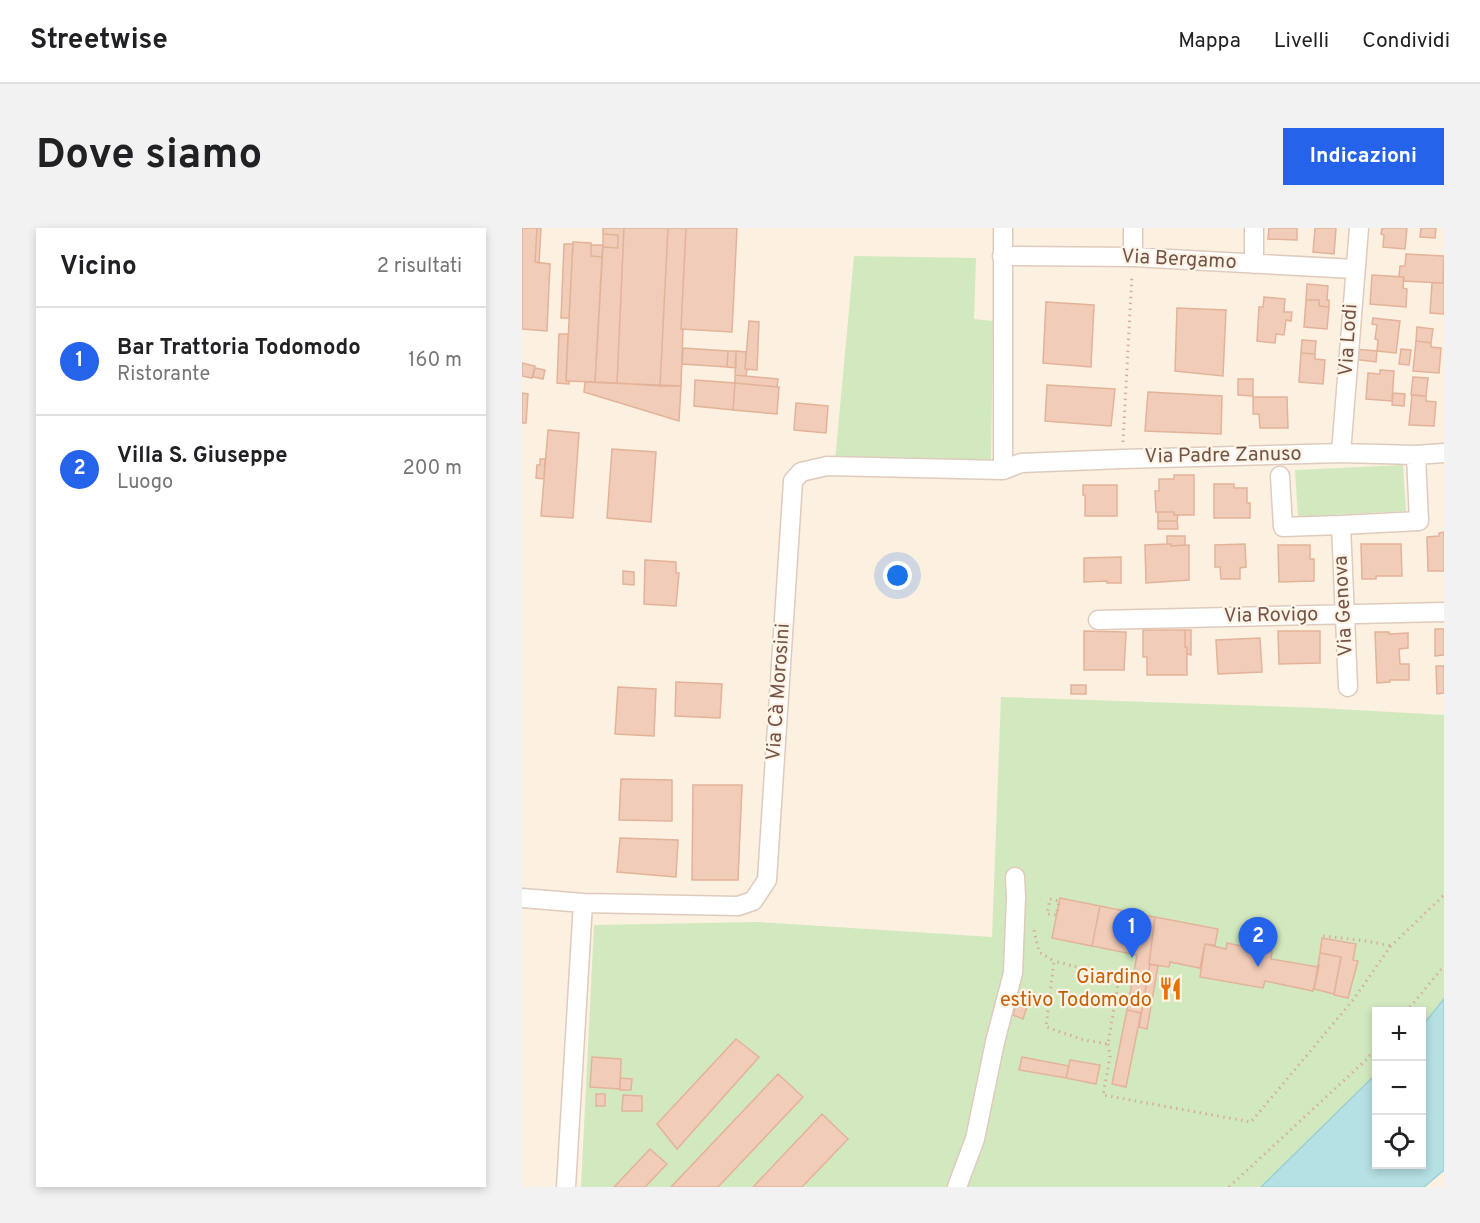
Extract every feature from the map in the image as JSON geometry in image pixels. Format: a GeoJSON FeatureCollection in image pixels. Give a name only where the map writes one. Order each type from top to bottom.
{"type":"FeatureCollection","features":[{"type":"Feature","properties":{"kind":"street"},"geometry":{"type":"LineString","coordinates":[[1003,228],[1003,470]]}},
{"type":"Feature","properties":{"kind":"street"},"geometry":{"type":"LineString","coordinates":[[1133,228],[1133,257]]}},
{"type":"Feature","properties":{"kind":"street"},"geometry":{"type":"LineString","coordinates":[[1254,228],[1254,264]]}},
{"type":"Feature","properties":{"kind":"street","name":"Via Lodi"},"geometry":{"type":"LineString","coordinates":[[1341,453],[1359,228]]}},
{"type":"Feature","properties":{"kind":"street","name":"Via Bergamo"},"geometry":{"type":"LineString","coordinates":[[1002,256],[1133,257],[1355,269]]}},
{"type":"Feature","properties":{"kind":"street","name":"Via Padre Zanuso"},"geometry":{"type":"LineString","coordinates":[[1003,470],[1022,463],[1122,459],[1341,453],[1416,455],[1444,453]]}},
{"type":"Feature","properties":{"kind":"street"},"geometry":{"type":"LineString","coordinates":[[1280,476],[1283,527],[1419,521],[1416,455]]}},
{"type":"Feature","properties":{"kind":"street","name":"Via Cà Morosini"},"geometry":{"type":"LineString","coordinates":[[522,898],[583,903],[738,906],[753,901],[767,880],[793,481],[801,472],[827,465],[1003,470]]}},
{"type":"Feature","properties":{"kind":"street","name":"Via Genova"},"geometry":{"type":"LineString","coordinates":[[1341,525],[1348,687]]}},
{"type":"Feature","properties":{"kind":"street","name":"Via Rovigo"},"geometry":{"type":"LineString","coordinates":[[1098,620],[1444,612]]}},
{"type":"Feature","properties":{"kind":"street"},"geometry":{"type":"LineString","coordinates":[[957,1187],[975,1138],[995,1042],[1013,973],[1015,877]]}},
{"type":"Feature","properties":{"kind":"street"},"geometry":{"type":"LineString","coordinates":[[566,1187],[583,903]]}},
{"type":"Feature","properties":{"kind":"path"},"geometry":{"type":"LineString","coordinates":[[1122,459],[1133,257]]}},
{"type":"Feature","properties":{"kind":"path"},"geometry":{"type":"LineString","coordinates":[[1015,907],[1030,916],[1039,952],[1054,961],[1119,978],[1108,1044],[1110,1057],[1103,1095],[1251,1122],[1353,1000],[1391,946],[1444,896]]}},
{"type":"Feature","properties":{"kind":"path"},"geometry":{"type":"LineString","coordinates":[[1050,899],[1059,901],[1056,915],[1047,914],[1050,899]]}},
{"type":"Feature","properties":{"kind":"path"},"geometry":{"type":"LineString","coordinates":[[1323,936],[1391,946]]}},
{"type":"Feature","properties":{"kind":"path"},"geometry":{"type":"LineString","coordinates":[[1054,961],[1046,1027],[1084,1040],[1108,1044]]}},
{"type":"Feature","properties":{"kind":"path"},"geometry":{"type":"LineString","coordinates":[[1409,1007],[1444,966]]}},
{"type":"Feature","properties":{"kind":"path"},"geometry":{"type":"LineString","coordinates":[[1228,1187],[1372,1052]]}},
{"type":"Feature","properties":{"kind":"green space"},"geometry":{"type":"Polygon","coordinates":[[[854,256],[976,258],[974,319],[993,321],[991,462],[835,461],[854,256]]]}},
{"type":"Feature","properties":{"kind":"green space"},"geometry":{"type":"Polygon","coordinates":[[[1403,465],[1406,511],[1298,517],[1295,470],[1403,465]]]}},
{"type":"Feature","properties":{"kind":"green space"},"geometry":{"type":"Polygon","coordinates":[[[1001,697],[1321,708],[1444,715],[1444,999],[1426,1021],[1426,1007],[1372,1007],[1372,1078],[1261,1187],[581,1187],[594,925],[760,922],[992,937],[1001,697]]]}},
{"type":"Feature","properties":{"kind":"water"},"geometry":{"type":"Polygon","coordinates":[[[1444,999],[1444,1170],[1424,1187],[1261,1187],[1372,1078],[1372,1169],[1426,1169],[1426,1021],[1444,999]]]}},
{"type":"Feature","properties":{"kind":"building"},"geometry":{"type":"Polygon","coordinates":[[[522,228],[537,228],[535,262],[550,264],[547,331],[522,329],[522,228]]]}},
{"type":"Feature","properties":{"kind":"building"},"geometry":{"type":"Polygon","coordinates":[[[537,228],[541,228],[539,263],[535,262],[537,228]]]}},
{"type":"Feature","properties":{"kind":"building"},"geometry":{"type":"Polygon","coordinates":[[[603,228],[624,228],[617,383],[595,382],[603,247],[618,248],[618,235],[603,234],[603,228]]]}},
{"type":"Feature","properties":{"kind":"building"},"geometry":{"type":"Polygon","coordinates":[[[624,228],[668,228],[660,386],[617,383],[624,228]]]}},
{"type":"Feature","properties":{"kind":"building"},"geometry":{"type":"Polygon","coordinates":[[[668,228],[686,228],[681,329],[683,329],[681,386],[660,386],[668,228]]]}},
{"type":"Feature","properties":{"kind":"building"},"geometry":{"type":"Polygon","coordinates":[[[686,228],[737,228],[732,332],[681,329],[686,228]]]}},
{"type":"Feature","properties":{"kind":"building"},"geometry":{"type":"Polygon","coordinates":[[[1269,228],[1297,228],[1297,240],[1268,239],[1269,228]]]}},
{"type":"Feature","properties":{"kind":"building"},"geometry":{"type":"Polygon","coordinates":[[[1315,228],[1336,228],[1334,254],[1313,252],[1315,228]]]}},
{"type":"Feature","properties":{"kind":"building"},"geometry":{"type":"Polygon","coordinates":[[[1382,228],[1407,228],[1405,249],[1383,247],[1382,228]]]}},
{"type":"Feature","properties":{"kind":"building"},"geometry":{"type":"Polygon","coordinates":[[[1421,228],[1436,228],[1435,238],[1420,237],[1421,228]]]}},
{"type":"Feature","properties":{"kind":"building"},"geometry":{"type":"Polygon","coordinates":[[[603,234],[618,235],[618,248],[603,247],[603,234]]]}},
{"type":"Feature","properties":{"kind":"building"},"geometry":{"type":"Polygon","coordinates":[[[573,242],[591,243],[591,256],[602,257],[595,382],[566,381],[573,242]]]}},
{"type":"Feature","properties":{"kind":"building"},"geometry":{"type":"Polygon","coordinates":[[[564,244],[573,244],[569,318],[561,318],[564,244]]]}},
{"type":"Feature","properties":{"kind":"building"},"geometry":{"type":"Polygon","coordinates":[[[591,245],[603,245],[602,257],[591,256],[591,245]]]}},
{"type":"Feature","properties":{"kind":"building"},"geometry":{"type":"Polygon","coordinates":[[[1406,254],[1444,256],[1443,283],[1403,281],[1404,277],[1399,277],[1400,266],[1405,266],[1406,254]]]}},
{"type":"Feature","properties":{"kind":"building"},"geometry":{"type":"Polygon","coordinates":[[[1372,275],[1404,277],[1403,288],[1407,289],[1406,307],[1370,304],[1372,275]]]}},
{"type":"Feature","properties":{"kind":"building"},"geometry":{"type":"Polygon","coordinates":[[[1432,283],[1444,283],[1444,314],[1430,313],[1432,283]]]}},
{"type":"Feature","properties":{"kind":"building"},"geometry":{"type":"Polygon","coordinates":[[[1307,284],[1328,286],[1329,307],[1319,306],[1319,300],[1306,300],[1307,284]]]}},
{"type":"Feature","properties":{"kind":"building"},"geometry":{"type":"Polygon","coordinates":[[[1264,297],[1285,299],[1284,312],[1292,312],[1291,321],[1286,320],[1284,335],[1276,334],[1275,343],[1257,341],[1259,307],[1263,307],[1264,297]]]}},
{"type":"Feature","properties":{"kind":"building"},"geometry":{"type":"Polygon","coordinates":[[[1306,300],[1319,300],[1319,306],[1329,307],[1327,329],[1304,327],[1306,300]]]}},
{"type":"Feature","properties":{"kind":"building"},"geometry":{"type":"Polygon","coordinates":[[[1046,302],[1094,305],[1091,367],[1043,363],[1046,302]]]}},
{"type":"Feature","properties":{"kind":"building"},"geometry":{"type":"Polygon","coordinates":[[[1177,308],[1226,310],[1223,376],[1175,371],[1177,308]]]}},
{"type":"Feature","properties":{"kind":"building"},"geometry":{"type":"Polygon","coordinates":[[[1373,318],[1400,321],[1396,353],[1377,351],[1378,340],[1375,339],[1377,325],[1372,324],[1373,318]]]}},
{"type":"Feature","properties":{"kind":"building"},"geometry":{"type":"Polygon","coordinates":[[[749,321],[759,322],[757,370],[745,369],[749,321]]]}},
{"type":"Feature","properties":{"kind":"building"},"geometry":{"type":"Polygon","coordinates":[[[1417,327],[1433,329],[1431,343],[1416,341],[1417,327]]]}},
{"type":"Feature","properties":{"kind":"building"},"geometry":{"type":"Polygon","coordinates":[[[559,334],[568,334],[566,381],[569,381],[569,384],[557,383],[559,334]]]}},
{"type":"Feature","properties":{"kind":"building"},"geometry":{"type":"Polygon","coordinates":[[[1302,340],[1316,341],[1315,354],[1301,353],[1302,340]]]}},
{"type":"Feature","properties":{"kind":"building"},"geometry":{"type":"Polygon","coordinates":[[[1416,341],[1431,343],[1431,347],[1441,348],[1439,373],[1413,371],[1416,341]]]}},
{"type":"Feature","properties":{"kind":"building"},"geometry":{"type":"Polygon","coordinates":[[[683,348],[728,351],[727,367],[682,364],[683,348]]]}},
{"type":"Feature","properties":{"kind":"building"},"geometry":{"type":"Polygon","coordinates":[[[1354,349],[1377,351],[1376,362],[1353,359],[1354,349]]]}},
{"type":"Feature","properties":{"kind":"building"},"geometry":{"type":"Polygon","coordinates":[[[1401,349],[1411,350],[1409,365],[1399,364],[1401,349]]]}},
{"type":"Feature","properties":{"kind":"building"},"geometry":{"type":"Polygon","coordinates":[[[728,351],[736,351],[736,368],[727,367],[728,351]]]}},
{"type":"Feature","properties":{"kind":"building"},"geometry":{"type":"Polygon","coordinates":[[[736,351],[746,352],[746,376],[735,375],[736,351]]]}},
{"type":"Feature","properties":{"kind":"building"},"geometry":{"type":"Polygon","coordinates":[[[1301,353],[1315,354],[1315,359],[1325,360],[1323,384],[1299,382],[1301,353]]]}},
{"type":"Feature","properties":{"kind":"building"},"geometry":{"type":"Polygon","coordinates":[[[522,363],[535,366],[532,378],[522,376],[522,363]]]}},
{"type":"Feature","properties":{"kind":"building"},"geometry":{"type":"Polygon","coordinates":[[[535,368],[545,370],[543,379],[533,377],[535,368]]]}},
{"type":"Feature","properties":{"kind":"building"},"geometry":{"type":"Polygon","coordinates":[[[1380,370],[1394,371],[1392,401],[1366,399],[1368,373],[1380,374],[1380,370]]]}},
{"type":"Feature","properties":{"kind":"building"},"geometry":{"type":"Polygon","coordinates":[[[735,375],[778,379],[777,387],[735,383],[735,375]]]}},
{"type":"Feature","properties":{"kind":"building"},"geometry":{"type":"Polygon","coordinates":[[[1413,377],[1428,378],[1426,396],[1411,395],[1413,377]]]}},
{"type":"Feature","properties":{"kind":"building"},"geometry":{"type":"Polygon","coordinates":[[[1238,379],[1253,379],[1253,396],[1238,395],[1238,379]]]}},
{"type":"Feature","properties":{"kind":"building"},"geometry":{"type":"Polygon","coordinates":[[[695,380],[735,383],[733,410],[694,406],[695,380]]]}},
{"type":"Feature","properties":{"kind":"building"},"geometry":{"type":"Polygon","coordinates":[[[585,382],[681,386],[679,421],[584,392],[585,382]]]}},
{"type":"Feature","properties":{"kind":"building"},"geometry":{"type":"Polygon","coordinates":[[[735,383],[779,387],[777,414],[733,410],[735,383]]]}},
{"type":"Feature","properties":{"kind":"building"},"geometry":{"type":"Polygon","coordinates":[[[1047,385],[1115,389],[1111,426],[1045,421],[1047,385]]]}},
{"type":"Feature","properties":{"kind":"building"},"geometry":{"type":"Polygon","coordinates":[[[1148,392],[1222,396],[1221,434],[1145,431],[1148,392]]]}},
{"type":"Feature","properties":{"kind":"building"},"geometry":{"type":"Polygon","coordinates":[[[522,393],[528,394],[526,423],[522,423],[522,393]]]}},
{"type":"Feature","properties":{"kind":"building"},"geometry":{"type":"Polygon","coordinates":[[[1393,393],[1405,394],[1404,406],[1392,405],[1393,393]]]}},
{"type":"Feature","properties":{"kind":"building"},"geometry":{"type":"Polygon","coordinates":[[[1412,395],[1426,396],[1426,401],[1436,402],[1434,426],[1409,425],[1412,395]]]}},
{"type":"Feature","properties":{"kind":"building"},"geometry":{"type":"Polygon","coordinates":[[[1253,397],[1287,397],[1288,428],[1260,428],[1259,414],[1253,414],[1253,397]]]}},
{"type":"Feature","properties":{"kind":"building"},"geometry":{"type":"Polygon","coordinates":[[[796,403],[828,406],[826,433],[794,430],[796,403]]]}},
{"type":"Feature","properties":{"kind":"building"},"geometry":{"type":"Polygon","coordinates":[[[548,430],[579,433],[573,518],[541,516],[548,430]]]}},
{"type":"Feature","properties":{"kind":"building"},"geometry":{"type":"Polygon","coordinates":[[[612,449],[656,452],[651,522],[607,518],[612,449]]]}},
{"type":"Feature","properties":{"kind":"building"},"geometry":{"type":"Polygon","coordinates":[[[540,459],[545,459],[544,479],[536,478],[540,459]]]}},
{"type":"Feature","properties":{"kind":"building"},"geometry":{"type":"Polygon","coordinates":[[[1174,475],[1194,475],[1194,515],[1156,512],[1155,491],[1159,491],[1159,479],[1174,479],[1174,475]]]}},
{"type":"Feature","properties":{"kind":"building"},"geometry":{"type":"Polygon","coordinates":[[[1214,484],[1234,484],[1234,488],[1247,488],[1250,518],[1214,518],[1214,484]]]}},
{"type":"Feature","properties":{"kind":"building"},"geometry":{"type":"Polygon","coordinates":[[[1083,485],[1117,485],[1117,516],[1085,516],[1083,485]]]}},
{"type":"Feature","properties":{"kind":"building"},"geometry":{"type":"Polygon","coordinates":[[[1158,512],[1174,512],[1174,515],[1178,515],[1177,521],[1158,521],[1158,512]]]}},
{"type":"Feature","properties":{"kind":"building"},"geometry":{"type":"Polygon","coordinates":[[[1158,521],[1177,521],[1178,529],[1158,529],[1158,521]]]}},
{"type":"Feature","properties":{"kind":"building"},"geometry":{"type":"Polygon","coordinates":[[[1444,532],[1444,571],[1428,571],[1427,537],[1439,536],[1439,533],[1444,532]]]}},
{"type":"Feature","properties":{"kind":"building"},"geometry":{"type":"Polygon","coordinates":[[[1167,536],[1185,536],[1185,545],[1167,544],[1167,536]]]}},
{"type":"Feature","properties":{"kind":"building"},"geometry":{"type":"Polygon","coordinates":[[[1171,544],[1171,546],[1189,545],[1189,580],[1146,583],[1145,545],[1171,544]]]}},
{"type":"Feature","properties":{"kind":"building"},"geometry":{"type":"Polygon","coordinates":[[[1245,544],[1246,567],[1240,568],[1240,579],[1221,579],[1220,567],[1215,567],[1215,545],[1245,544]]]}},
{"type":"Feature","properties":{"kind":"building"},"geometry":{"type":"Polygon","coordinates":[[[1361,544],[1401,544],[1402,576],[1376,576],[1376,579],[1362,579],[1361,544]]]}},
{"type":"Feature","properties":{"kind":"building"},"geometry":{"type":"Polygon","coordinates":[[[1278,545],[1310,545],[1310,559],[1314,559],[1314,581],[1279,582],[1278,545]]]}},
{"type":"Feature","properties":{"kind":"building"},"geometry":{"type":"Polygon","coordinates":[[[1121,557],[1121,583],[1084,582],[1084,558],[1121,557]]]}},
{"type":"Feature","properties":{"kind":"building"},"geometry":{"type":"Polygon","coordinates":[[[645,560],[676,562],[676,573],[679,573],[676,606],[644,604],[645,560]]]}},
{"type":"Feature","properties":{"kind":"building"},"geometry":{"type":"Polygon","coordinates":[[[623,571],[634,572],[634,585],[623,584],[623,571]]]}},
{"type":"Feature","properties":{"kind":"building"},"geometry":{"type":"Polygon","coordinates":[[[1435,629],[1444,629],[1444,655],[1435,656],[1435,629]]]}},
{"type":"Feature","properties":{"kind":"building"},"geometry":{"type":"Polygon","coordinates":[[[1143,630],[1185,630],[1187,675],[1147,675],[1147,657],[1143,657],[1143,630]]]}},
{"type":"Feature","properties":{"kind":"building"},"geometry":{"type":"Polygon","coordinates":[[[1185,630],[1191,630],[1191,655],[1187,654],[1187,647],[1185,647],[1185,630]]]}},
{"type":"Feature","properties":{"kind":"building"},"geometry":{"type":"Polygon","coordinates":[[[1084,631],[1126,632],[1124,670],[1084,670],[1084,631]]]}},
{"type":"Feature","properties":{"kind":"building"},"geometry":{"type":"Polygon","coordinates":[[[1278,631],[1320,631],[1320,663],[1279,664],[1278,631]]]}},
{"type":"Feature","properties":{"kind":"building"},"geometry":{"type":"Polygon","coordinates":[[[1375,632],[1408,633],[1408,648],[1399,649],[1400,664],[1409,664],[1409,680],[1377,683],[1375,632]]]}},
{"type":"Feature","properties":{"kind":"building"},"geometry":{"type":"Polygon","coordinates":[[[1260,638],[1262,672],[1218,674],[1216,640],[1260,638]]]}},
{"type":"Feature","properties":{"kind":"building"},"geometry":{"type":"Polygon","coordinates":[[[1436,666],[1444,666],[1444,693],[1437,694],[1436,666]]]}},
{"type":"Feature","properties":{"kind":"building"},"geometry":{"type":"Polygon","coordinates":[[[676,682],[722,684],[720,718],[675,716],[676,682]]]}},
{"type":"Feature","properties":{"kind":"building"},"geometry":{"type":"Polygon","coordinates":[[[1071,685],[1086,685],[1086,694],[1071,694],[1071,685]]]}},
{"type":"Feature","properties":{"kind":"building"},"geometry":{"type":"Polygon","coordinates":[[[618,687],[656,689],[654,736],[615,734],[618,687]]]}},
{"type":"Feature","properties":{"kind":"building"},"geometry":{"type":"Polygon","coordinates":[[[621,779],[672,780],[672,821],[619,820],[621,779]]]}},
{"type":"Feature","properties":{"kind":"building"},"geometry":{"type":"Polygon","coordinates":[[[693,785],[742,785],[738,880],[692,880],[693,785]]]}},
{"type":"Feature","properties":{"kind":"building"},"geometry":{"type":"Polygon","coordinates":[[[620,838],[678,840],[676,877],[617,872],[620,838]]]}},
{"type":"Feature","properties":{"kind":"building"},"geometry":{"type":"Polygon","coordinates":[[[1060,898],[1100,906],[1092,946],[1052,938],[1060,898]]]}},
{"type":"Feature","properties":{"kind":"building"},"geometry":{"type":"Polygon","coordinates":[[[1100,906],[1155,917],[1141,1014],[1127,1010],[1137,955],[1092,946],[1100,906]]]}},
{"type":"Feature","properties":{"kind":"building"},"geometry":{"type":"Polygon","coordinates":[[[1155,917],[1218,929],[1215,945],[1205,944],[1200,968],[1170,962],[1169,967],[1149,964],[1155,917]]]}},
{"type":"Feature","properties":{"kind":"building"},"geometry":{"type":"Polygon","coordinates":[[[1322,938],[1356,944],[1353,960],[1358,961],[1348,998],[1334,995],[1341,957],[1320,953],[1322,938]]]}},
{"type":"Feature","properties":{"kind":"building"},"geometry":{"type":"Polygon","coordinates":[[[1227,943],[1272,952],[1271,959],[1319,966],[1313,991],[1265,981],[1263,988],[1200,977],[1205,944],[1226,949],[1227,943]]]}},
{"type":"Feature","properties":{"kind":"building"},"geometry":{"type":"Polygon","coordinates":[[[1320,953],[1341,957],[1334,994],[1314,989],[1320,953]]]}},
{"type":"Feature","properties":{"kind":"building"},"geometry":{"type":"Polygon","coordinates":[[[1150,964],[1158,966],[1147,1029],[1139,1027],[1150,964]]]}},
{"type":"Feature","properties":{"kind":"building"},"geometry":{"type":"Polygon","coordinates":[[[1019,993],[1030,997],[1023,1019],[1013,1015],[1019,993]]]}},
{"type":"Feature","properties":{"kind":"building"},"geometry":{"type":"Polygon","coordinates":[[[1127,1010],[1141,1013],[1126,1087],[1112,1084],[1127,1010]]]}},
{"type":"Feature","properties":{"kind":"building"},"geometry":{"type":"Polygon","coordinates":[[[736,1039],[759,1057],[677,1149],[657,1124],[736,1039]]]}},
{"type":"Feature","properties":{"kind":"building"},"geometry":{"type":"Polygon","coordinates":[[[592,1057],[621,1059],[620,1089],[590,1087],[592,1057]]]}},
{"type":"Feature","properties":{"kind":"building"},"geometry":{"type":"Polygon","coordinates":[[[1022,1057],[1069,1066],[1066,1078],[1019,1070],[1022,1057]]]}},
{"type":"Feature","properties":{"kind":"building"},"geometry":{"type":"Polygon","coordinates":[[[1070,1060],[1100,1065],[1096,1084],[1066,1078],[1070,1060]]]}},
{"type":"Feature","properties":{"kind":"building"},"geometry":{"type":"Polygon","coordinates":[[[778,1074],[803,1097],[718,1187],[671,1187],[778,1074]]]}},
{"type":"Feature","properties":{"kind":"building"},"geometry":{"type":"Polygon","coordinates":[[[620,1078],[632,1079],[631,1090],[620,1090],[620,1078]]]}},
{"type":"Feature","properties":{"kind":"building"},"geometry":{"type":"Polygon","coordinates":[[[596,1094],[605,1094],[605,1106],[596,1106],[596,1094]]]}},
{"type":"Feature","properties":{"kind":"building"},"geometry":{"type":"Polygon","coordinates":[[[623,1095],[642,1096],[642,1111],[622,1111],[623,1095]]]}},
{"type":"Feature","properties":{"kind":"building"},"geometry":{"type":"Polygon","coordinates":[[[822,1114],[848,1139],[802,1187],[753,1187],[822,1114]]]}},
{"type":"Feature","properties":{"kind":"building"},"geometry":{"type":"Polygon","coordinates":[[[650,1149],[667,1164],[645,1187],[614,1187],[650,1149]]]}},
{"type":"Feature","properties":{"kind":"place","name":"Bar Trattoria Todomodo"},"geometry":{"type":"Point","coordinates":[1132,958]}},
{"type":"Feature","properties":{"kind":"place","name":"Villa S. Giuseppe"},"geometry":{"type":"Point","coordinates":[1258,967]}},
{"type":"Feature","properties":{"kind":"place","name":"Giardino estivo Todomodo"},"geometry":{"type":"Point","coordinates":[1170,989]}}]}
